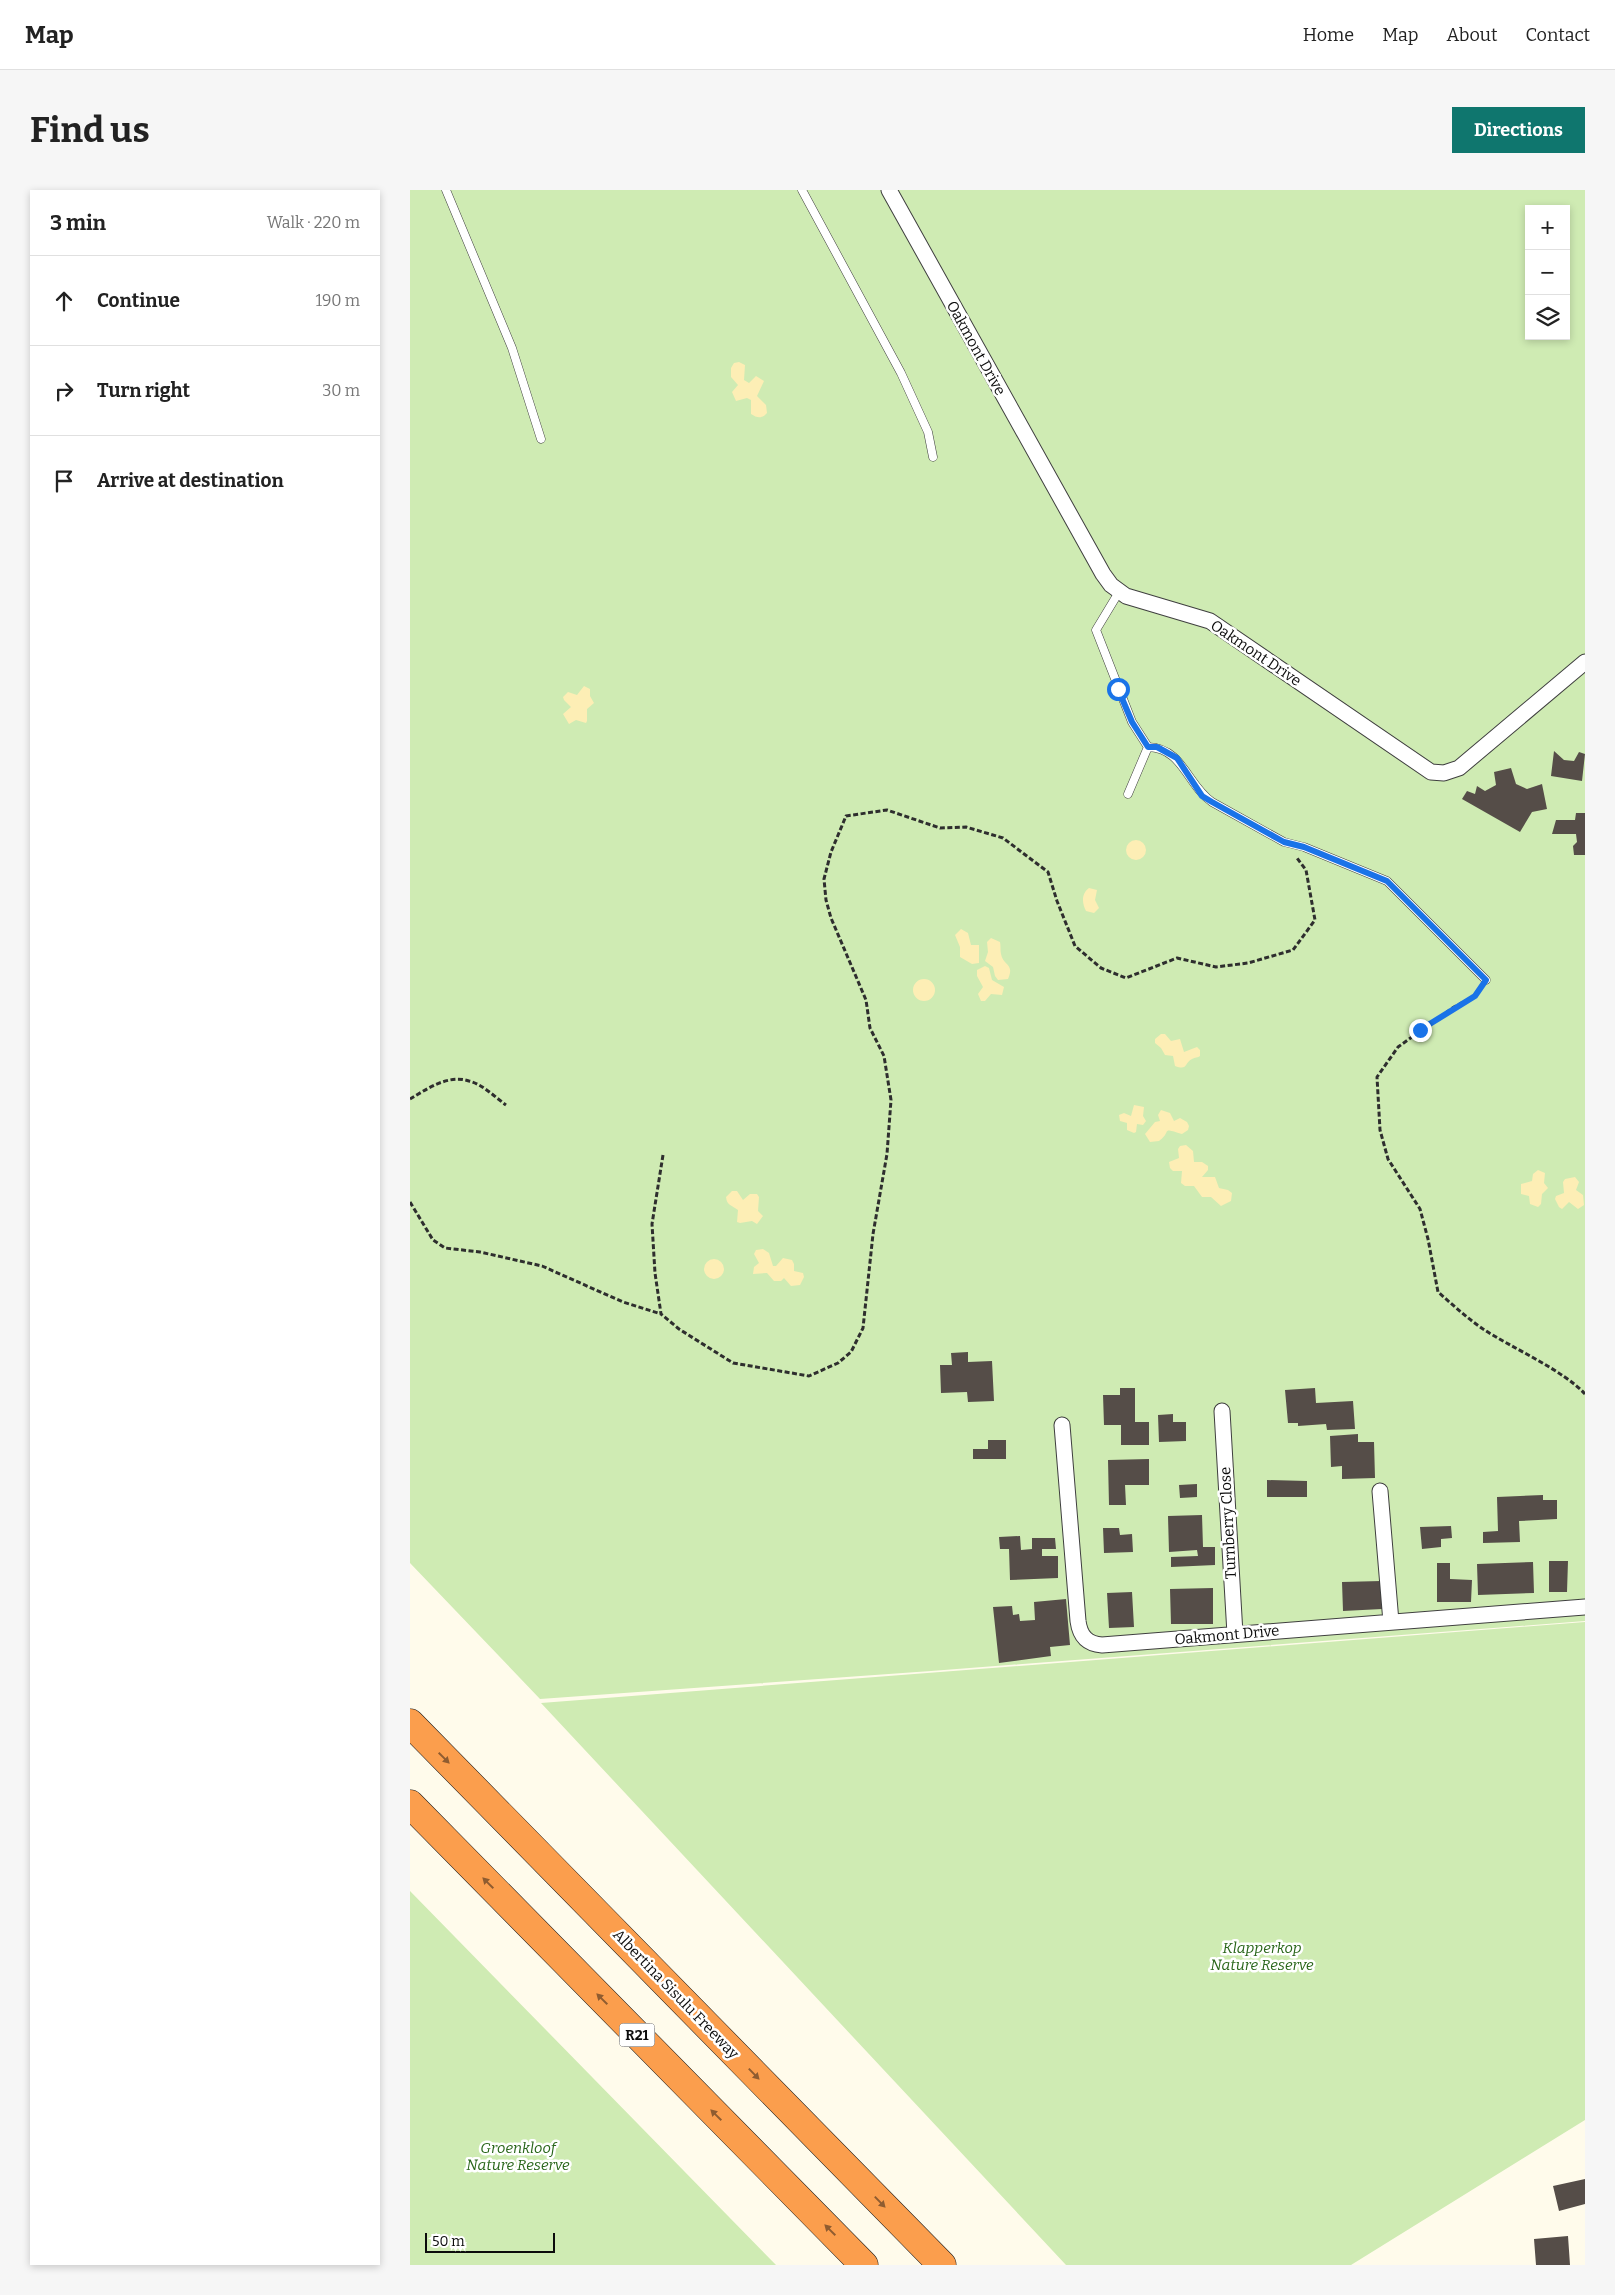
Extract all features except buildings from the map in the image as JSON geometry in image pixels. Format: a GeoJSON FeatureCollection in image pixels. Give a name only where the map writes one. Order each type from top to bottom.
{"type":"FeatureCollection","features":[{"type":"Feature","properties":{"kind":"highway","name":"Albertina Sisulu Freeway"},"geometry":{"type":"LineString","coordinates":[[410,1723],[942,2265]]}},
{"type":"Feature","properties":{"kind":"highway","name":"R21"},"geometry":{"type":"LineString","coordinates":[[410,1804],[864,2265]]}},
{"type":"Feature","properties":{"kind":"street","name":"Oakmont Drive"},"geometry":{"type":"LineString","coordinates":[[889,190],[1103,574],[1119,592],[1135,599],[1210,620],[1430,772],[1444,773],[1459,768],[1585,662]]}},
{"type":"Feature","properties":{"kind":"street","name":"Turnberry Close"},"geometry":{"type":"LineString","coordinates":[[1222,1411],[1235,1634]]}},
{"type":"Feature","properties":{"kind":"street","name":"Oakmont Drive"},"geometry":{"type":"LineString","coordinates":[[1062,1425],[1078,1621],[1082,1635],[1091,1643],[1102,1645],[1585,1607]]}},
{"type":"Feature","properties":{"kind":"street"},"geometry":{"type":"LineString","coordinates":[[1380,1491],[1390,1622]]}},
{"type":"Feature","properties":{"kind":"lane"},"geometry":{"type":"LineString","coordinates":[[446,190],[512,348],[541,439]]}},
{"type":"Feature","properties":{"kind":"lane"},"geometry":{"type":"LineString","coordinates":[[802,190],[900,373],[928,432],[933,457]]}},
{"type":"Feature","properties":{"kind":"lane"},"geometry":{"type":"LineString","coordinates":[[1119,592],[1098,625],[1097,634],[1132,722],[1148,747]]}},
{"type":"Feature","properties":{"kind":"lane"},"geometry":{"type":"LineString","coordinates":[[1128,794],[1148,747]]}},
{"type":"Feature","properties":{"kind":"lane"},"geometry":{"type":"LineString","coordinates":[[1148,747],[1157,747],[1177,758],[1202,796],[1284,842],[1312,850],[1387,881],[1486,980]]}},
{"type":"Feature","properties":{"kind":"path"},"geometry":{"type":"LineString","coordinates":[[410,1202],[433,1240],[445,1248],[480,1252],[542,1266],[623,1302],[661,1314],[679,1329],[733,1363],[809,1376],[838,1364],[851,1352],[863,1328],[873,1234],[887,1154],[891,1100],[884,1056],[870,1028],[866,1000],[830,918],[826,900],[824,879],[830,852],[846,816],[887,810],[940,828],[966,827],[1003,838],[1048,872],[1075,946],[1100,968],[1126,978],[1177,958],[1216,967],[1248,963],[1293,950],[1315,920],[1306,870],[1284,842]]}},
{"type":"Feature","properties":{"kind":"path"},"geometry":{"type":"LineString","coordinates":[[1486,980],[1475,996],[1427,1025],[1398,1047],[1377,1077],[1380,1130],[1388,1159],[1420,1209],[1438,1292],[1483,1329],[1563,1377],[1585,1394]]}},
{"type":"Feature","properties":{"kind":"path"},"geometry":{"type":"LineString","coordinates":[[410,1099],[439,1083],[453,1080],[469,1080],[506,1105]]}},
{"type":"Feature","properties":{"kind":"path"},"geometry":{"type":"LineString","coordinates":[[661,1314],[654,1264],[652,1224],[664,1155]]}},
{"type":"Feature","properties":{"kind":"green space"},"geometry":{"type":"Polygon","coordinates":[[[410,190],[1585,190],[1585,1621],[540,1699],[410,1563],[410,190]]]}},
{"type":"Feature","properties":{"kind":"green space","name":"Klapperkop Nature Reserve"},"geometry":{"type":"Polygon","coordinates":[[[1585,1622],[1585,2120],[1351,2265],[1066,2265],[541,1703],[1585,1622]]]}},
{"type":"Feature","properties":{"kind":"green space","name":"Groenkloof Nature Reserve"},"geometry":{"type":"Polygon","coordinates":[[[410,1891],[776,2265],[410,2265],[410,1891]]]}},
{"type":"Feature","properties":{"kind":"sand"},"geometry":{"type":"Polygon","coordinates":[[[739,362],[745,365],[744,380],[749,383],[756,376],[764,381],[757,396],[766,405],[767,413],[761,417],[751,414],[751,400],[747,398],[736,401],[732,392],[738,385],[731,377],[731,368],[734,363],[739,362]]]}},
{"type":"Feature","properties":{"kind":"sand"},"geometry":{"type":"Polygon","coordinates":[[[584,686],[590,689],[590,696],[594,703],[587,709],[587,721],[586,723],[576,720],[569,724],[563,714],[571,707],[563,697],[568,692],[577,695],[584,686]]]}},
{"type":"Feature","properties":{"kind":"sand"},"geometry":{"type":"Polygon","coordinates":[[[1132,840],[1140,840],[1146,846],[1146,854],[1140,860],[1132,860],[1126,854],[1126,846],[1132,840]]]}},
{"type":"Feature","properties":{"kind":"sand"},"geometry":{"type":"Polygon","coordinates":[[[1089,888],[1097,890],[1095,900],[1099,908],[1094,913],[1086,911],[1084,905],[1083,896],[1089,888]]]}},
{"type":"Feature","properties":{"kind":"sand"},"geometry":{"type":"Polygon","coordinates":[[[961,929],[968,933],[971,945],[979,945],[979,963],[972,964],[960,957],[960,947],[955,935],[961,929]]]}},
{"type":"Feature","properties":{"kind":"sand"},"geometry":{"type":"Polygon","coordinates":[[[991,938],[1000,942],[1002,958],[1010,970],[1008,979],[998,980],[993,967],[985,961],[988,952],[987,942],[991,938]]]}},
{"type":"Feature","properties":{"kind":"sand"},"geometry":{"type":"Polygon","coordinates":[[[985,966],[989,968],[992,980],[1004,987],[1002,995],[991,994],[985,1001],[981,1001],[978,994],[983,987],[977,976],[977,970],[985,966]]]}},
{"type":"Feature","properties":{"kind":"sand"},"geometry":{"type":"Polygon","coordinates":[[[924,979],[932,982],[935,990],[932,998],[924,1001],[916,998],[913,990],[916,982],[924,979]]]}},
{"type":"Feature","properties":{"kind":"sand"},"geometry":{"type":"Polygon","coordinates":[[[1161,1034],[1165,1034],[1171,1041],[1180,1039],[1184,1052],[1197,1047],[1200,1050],[1200,1056],[1193,1058],[1182,1068],[1175,1066],[1173,1056],[1165,1055],[1155,1043],[1155,1039],[1161,1034]]]}},
{"type":"Feature","properties":{"kind":"sand"},"geometry":{"type":"Polygon","coordinates":[[[1134,1105],[1144,1107],[1143,1116],[1146,1121],[1143,1125],[1137,1124],[1136,1132],[1134,1133],[1127,1130],[1127,1123],[1120,1121],[1119,1115],[1124,1113],[1131,1116],[1134,1105]]]}},
{"type":"Feature","properties":{"kind":"sand"},"geometry":{"type":"Polygon","coordinates":[[[1161,1110],[1170,1113],[1174,1121],[1180,1118],[1187,1122],[1188,1130],[1182,1134],[1167,1131],[1159,1141],[1150,1142],[1145,1134],[1155,1122],[1160,1121],[1158,1115],[1161,1110]]]}},
{"type":"Feature","properties":{"kind":"sand"},"geometry":{"type":"Polygon","coordinates":[[[1186,1145],[1193,1151],[1194,1162],[1202,1162],[1208,1166],[1208,1170],[1202,1177],[1215,1177],[1219,1188],[1232,1193],[1231,1201],[1221,1206],[1211,1197],[1202,1197],[1194,1186],[1185,1186],[1181,1183],[1182,1171],[1173,1171],[1170,1168],[1169,1162],[1179,1158],[1178,1149],[1180,1146],[1186,1145]]]}},
{"type":"Feature","properties":{"kind":"sand"},"geometry":{"type":"Polygon","coordinates":[[[1538,1170],[1545,1173],[1544,1183],[1548,1188],[1542,1194],[1541,1204],[1538,1207],[1530,1204],[1529,1196],[1521,1194],[1521,1184],[1532,1181],[1533,1174],[1538,1170]]]}},
{"type":"Feature","properties":{"kind":"sand"},"geometry":{"type":"Polygon","coordinates":[[[1575,1177],[1579,1182],[1576,1190],[1583,1195],[1584,1205],[1578,1209],[1569,1202],[1562,1209],[1555,1199],[1556,1196],[1564,1193],[1563,1182],[1565,1179],[1575,1177]]]}},
{"type":"Feature","properties":{"kind":"sand"},"geometry":{"type":"Polygon","coordinates":[[[732,1191],[737,1191],[743,1200],[750,1194],[757,1194],[759,1197],[758,1211],[763,1216],[757,1224],[752,1221],[737,1222],[738,1210],[729,1204],[726,1197],[732,1191]]]}},
{"type":"Feature","properties":{"kind":"sand"},"geometry":{"type":"Polygon","coordinates":[[[763,1249],[769,1253],[773,1266],[776,1266],[783,1258],[792,1260],[794,1271],[803,1273],[804,1277],[800,1285],[791,1286],[784,1278],[781,1281],[774,1281],[767,1273],[753,1274],[754,1267],[759,1263],[754,1254],[756,1250],[763,1249]]]}},
{"type":"Feature","properties":{"kind":"sand"},"geometry":{"type":"Polygon","coordinates":[[[714,1259],[721,1262],[724,1269],[721,1276],[714,1279],[707,1276],[704,1269],[707,1262],[714,1259]]]}},
{"type":"Feature","properties":{"kind":"route"},"geometry":{"type":"LineString","coordinates":[[1118,689],[1132,722],[1148,747],[1157,747],[1177,758],[1202,796],[1284,842],[1304,847],[1387,881],[1486,980],[1475,996],[1454,1007],[1420,1030]]}}]}
